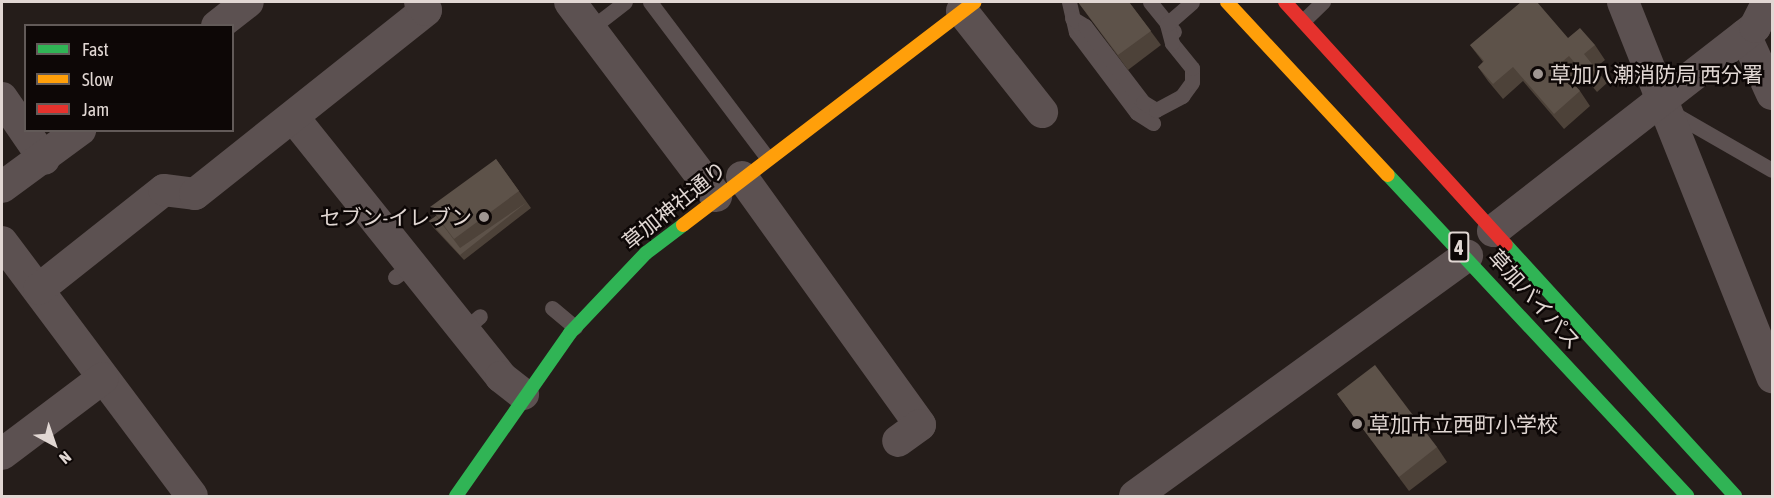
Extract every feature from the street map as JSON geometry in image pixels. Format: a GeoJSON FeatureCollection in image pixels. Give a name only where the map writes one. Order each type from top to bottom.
{"type":"FeatureCollection","features":[{"type":"Feature","properties":{"kind":"main road","name":"草加バイパス"},"geometry":{"type":"LineString","coordinates":[[1227,2],[1467,256],[1687,496]]}},
{"type":"Feature","properties":{"kind":"main road","name":"草加バイパス"},"geometry":{"type":"LineString","coordinates":[[1285,2],[1735,496]]}},
{"type":"Feature","properties":{"kind":"main road","name":"草加神社通り"},"geometry":{"type":"LineString","coordinates":[[456,496],[523,394],[575,327],[646,253],[767,157],[969,6]]}},
{"type":"Feature","properties":{"kind":"street"},"geometry":{"type":"LineString","coordinates":[[220,24],[248,2]]}},
{"type":"Feature","properties":{"kind":"street"},"geometry":{"type":"LineString","coordinates":[[39,289],[164,190],[195,194],[426,10],[420,2]]}},
{"type":"Feature","properties":{"kind":"street"},"geometry":{"type":"LineString","coordinates":[[570,2],[716,196]]}},
{"type":"Feature","properties":{"kind":"street"},"geometry":{"type":"LineString","coordinates":[[1623,2],[1773,376]]}},
{"type":"Feature","properties":{"kind":"street"},"geometry":{"type":"LineString","coordinates":[[1493,231],[1664,104],[1745,35],[1768,2]]}},
{"type":"Feature","properties":{"kind":"street"},"geometry":{"type":"LineString","coordinates":[[969,6],[1041,112]]}},
{"type":"Feature","properties":{"kind":"street"},"geometry":{"type":"LineString","coordinates":[[1745,35],[1773,94]]}},
{"type":"Feature","properties":{"kind":"street"},"geometry":{"type":"LineString","coordinates":[[2,98],[24,130]]}},
{"type":"Feature","properties":{"kind":"street"},"geometry":{"type":"LineString","coordinates":[[294,117],[397,236],[403,271],[472,323],[501,377],[523,394]]}},
{"type":"Feature","properties":{"kind":"street"},"geometry":{"type":"LineString","coordinates":[[25,132],[44,159]]}},
{"type":"Feature","properties":{"kind":"street"},"geometry":{"type":"LineString","coordinates":[[2,187],[44,159],[78,132]]}},
{"type":"Feature","properties":{"kind":"street"},"geometry":{"type":"LineString","coordinates":[[742,177],[920,425],[898,441]]}},
{"type":"Feature","properties":{"kind":"street"},"geometry":{"type":"LineString","coordinates":[[2,242],[192,496]]}},
{"type":"Feature","properties":{"kind":"street"},"geometry":{"type":"LineString","coordinates":[[1136,496],[1467,256]]}},
{"type":"Feature","properties":{"kind":"street"},"geometry":{"type":"LineString","coordinates":[[2,454],[103,378]]}},
{"type":"Feature","properties":{"kind":"lane"},"geometry":{"type":"LineString","coordinates":[[590,29],[625,2]]}},
{"type":"Feature","properties":{"kind":"lane"},"geometry":{"type":"LineString","coordinates":[[650,2],[767,157]]}},
{"type":"Feature","properties":{"kind":"lane"},"geometry":{"type":"LineString","coordinates":[[1069,2],[1072,18],[1100,66],[1137,113],[1153,123]]}},
{"type":"Feature","properties":{"kind":"lane"},"geometry":{"type":"LineString","coordinates":[[1150,2],[1181,41]]}},
{"type":"Feature","properties":{"kind":"lane"},"geometry":{"type":"LineString","coordinates":[[1167,24],[1192,2]]}},
{"type":"Feature","properties":{"kind":"lane"},"geometry":{"type":"LineString","coordinates":[[1303,21],[1323,2]]}},
{"type":"Feature","properties":{"kind":"lane"},"geometry":{"type":"LineString","coordinates":[[1072,18],[1156,110],[1177,100],[1192,82],[1192,68],[1172,43],[1167,24]]}},
{"type":"Feature","properties":{"kind":"lane"},"geometry":{"type":"LineString","coordinates":[[1664,104],[1773,170]]}},
{"type":"Feature","properties":{"kind":"lane"},"geometry":{"type":"LineString","coordinates":[[552,308],[575,327]]}},
{"type":"Feature","properties":{"kind":"building"},"geometry":{"type":"Polygon","coordinates":[[[1078,2],[1129,2],[1151,31],[1118,55],[1078,2]]]}},
{"type":"Feature","properties":{"kind":"building"},"geometry":{"type":"Polygon","coordinates":[[[1521,2],[1537,2],[1568,38],[1580,28],[1595,45],[1584,54],[1596,69],[1587,77],[1569,56],[1557,66],[1580,91],[1554,114],[1513,67],[1493,84],[1478,67],[1484,61],[1470,45],[1521,2]]]}},
{"type":"Feature","properties":{"kind":"building"},"geometry":{"type":"Polygon","coordinates":[[[496,159],[519,191],[454,239],[430,207],[496,159]]]}},
{"type":"Feature","properties":{"kind":"building"},"geometry":{"type":"Polygon","coordinates":[[[527,202],[460,255],[429,221],[436,216],[460,248],[527,202]]]}},
{"type":"Feature","properties":{"kind":"building"},"geometry":{"type":"Polygon","coordinates":[[[1375,365],[1437,447],[1399,477],[1337,394],[1375,365]]]}},
{"type":"Feature","properties":{"kind":"traffic: fast"},"geometry":{"type":"LineString","coordinates":[[1388,175],[1687,496]]}},
{"type":"Feature","properties":{"kind":"traffic: fast"},"geometry":{"type":"LineString","coordinates":[[456,496],[570,333],[646,253],[683,225]]}},
{"type":"Feature","properties":{"kind":"traffic: fast"},"geometry":{"type":"LineString","coordinates":[[1506,245],[1735,496]]}},
{"type":"Feature","properties":{"kind":"traffic: slow"},"geometry":{"type":"LineString","coordinates":[[683,225],[975,2]]}},
{"type":"Feature","properties":{"kind":"traffic: slow"},"geometry":{"type":"LineString","coordinates":[[1227,2],[1388,175]]}},
{"type":"Feature","properties":{"kind":"traffic: jam"},"geometry":{"type":"LineString","coordinates":[[1285,2],[1506,245]]}},
{"type":"Feature","properties":{"kind":"place","name":"草加八潮消防局 西分署"},"geometry":{"type":"Point","coordinates":[1538,74]}},
{"type":"Feature","properties":{"kind":"place","name":"セブン-イレブン"},"geometry":{"type":"Point","coordinates":[484,217]}},
{"type":"Feature","properties":{"kind":"place","name":"草加市立西町小学校"},"geometry":{"type":"Point","coordinates":[1357,424]}}]}
